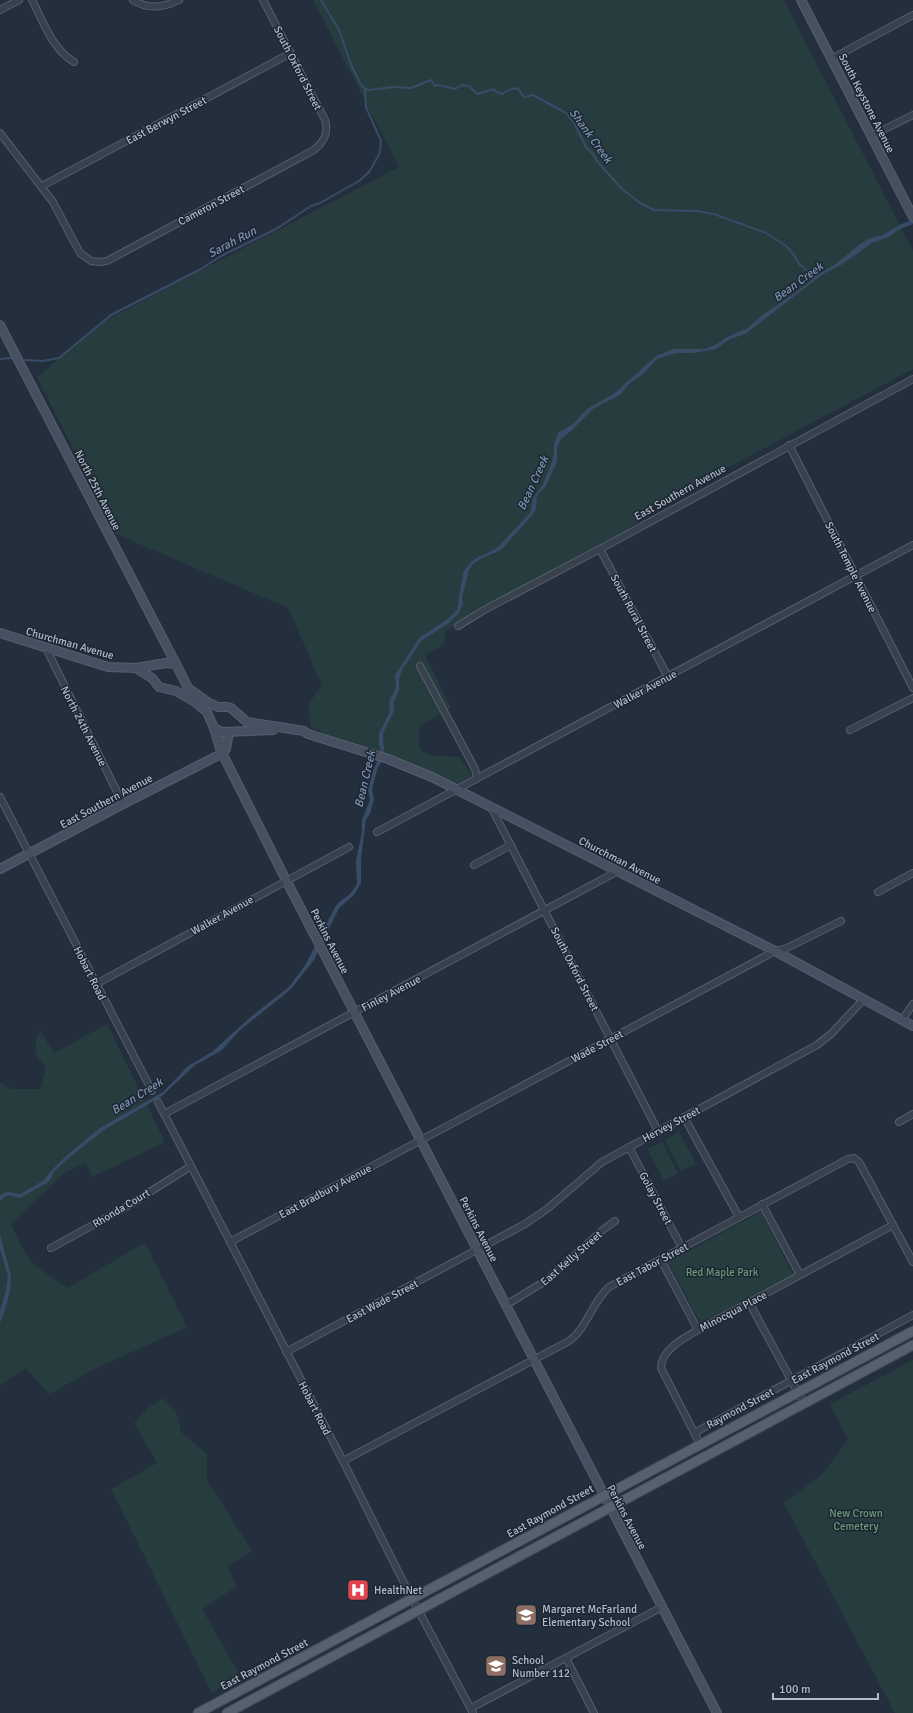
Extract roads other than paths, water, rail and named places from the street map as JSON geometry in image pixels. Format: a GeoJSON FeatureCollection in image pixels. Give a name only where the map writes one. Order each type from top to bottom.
{"type":"FeatureCollection","features":[{"type":"Feature","properties":{"kind":"main road","name":"East Raymond Street"},"geometry":{"type":"LineString","coordinates":[[198,1713],[913,1331]]}},
{"type":"Feature","properties":{"kind":"main road"},"geometry":{"type":"LineString","coordinates":[[227,1713],[913,1346]]}},
{"type":"Feature","properties":{"kind":"street"},"geometry":{"type":"LineString","coordinates":[[0,10],[19,0]]}},
{"type":"Feature","properties":{"kind":"street"},"geometry":{"type":"LineString","coordinates":[[32,0],[56,46],[63,54],[74,62]]}},
{"type":"Feature","properties":{"kind":"street"},"geometry":{"type":"LineString","coordinates":[[133,0],[144,6],[158,8],[167,6],[179,0]]}},
{"type":"Feature","properties":{"kind":"street","name":"South Oxford Street"},"geometry":{"type":"LineString","coordinates":[[263,0],[325,120],[326,130],[324,138]]}},
{"type":"Feature","properties":{"kind":"street","name":"South Keystone Avenue"},"geometry":{"type":"LineString","coordinates":[[801,0],[912,215]]}},
{"type":"Feature","properties":{"kind":"street"},"geometry":{"type":"LineString","coordinates":[[831,59],[913,16]]}},
{"type":"Feature","properties":{"kind":"street","name":"East Berwyn Street"},"geometry":{"type":"LineString","coordinates":[[42,186],[291,53]]}},
{"type":"Feature","properties":{"kind":"street"},"geometry":{"type":"LineString","coordinates":[[871,136],[913,115]]}},
{"type":"Feature","properties":{"kind":"street"},"geometry":{"type":"LineString","coordinates":[[0,133],[42,186]]}},
{"type":"Feature","properties":{"kind":"street","name":"Cameron Street"},"geometry":{"type":"LineString","coordinates":[[42,186],[54,202],[79,252],[91,261],[107,261],[314,150],[320,145],[324,138]]}},
{"type":"Feature","properties":{"kind":"street","name":"North 25th Avenue"},"geometry":{"type":"LineString","coordinates":[[0,325],[176,664]]}},
{"type":"Feature","properties":{"kind":"street","name":"East Southern Avenue"},"geometry":{"type":"LineString","coordinates":[[458,626],[484,610],[600,549],[913,379]]}},
{"type":"Feature","properties":{"kind":"street","name":"South Temple Avenue"},"geometry":{"type":"LineString","coordinates":[[789,446],[913,688]]}},
{"type":"Feature","properties":{"kind":"street","name":"Walker Avenue"},"geometry":{"type":"LineString","coordinates":[[377,832],[913,545]]}},
{"type":"Feature","properties":{"kind":"street","name":"South Rural Street"},"geometry":{"type":"LineString","coordinates":[[600,549],[668,677]]}},
{"type":"Feature","properties":{"kind":"street","name":"Churchman Avenue"},"geometry":{"type":"LineString","coordinates":[[0,633],[108,666],[136,668],[160,663],[176,664],[188,688],[218,707],[227,706],[231,708],[236,714],[247,722],[304,730],[308,734]]}},
{"type":"Feature","properties":{"kind":"street","name":"North 24th Avenue"},"geometry":{"type":"LineString","coordinates":[[46,648],[123,804]]}},
{"type":"Feature","properties":{"kind":"street"},"geometry":{"type":"LineString","coordinates":[[155,681],[155,671],[160,663]]}},
{"type":"Feature","properties":{"kind":"street"},"geometry":{"type":"LineString","coordinates":[[420,666],[475,769],[478,778]]}},
{"type":"Feature","properties":{"kind":"street"},"geometry":{"type":"LineString","coordinates":[[136,668],[155,681],[161,689],[176,692],[195,702],[207,712],[211,718],[214,728]]}},
{"type":"Feature","properties":{"kind":"street"},"geometry":{"type":"LineString","coordinates":[[850,730],[913,698]]}},
{"type":"Feature","properties":{"kind":"street"},"geometry":{"type":"LineString","coordinates":[[211,718],[213,712],[218,707]]}},
{"type":"Feature","properties":{"kind":"street"},"geometry":{"type":"LineString","coordinates":[[223,753],[226,749],[230,732],[238,724],[236,714]]}},
{"type":"Feature","properties":{"kind":"street","name":"Churchman Avenue"},"geometry":{"type":"LineString","coordinates":[[214,728],[222,732],[269,730],[308,734],[388,760],[432,777],[775,951],[913,1026]]}},
{"type":"Feature","properties":{"kind":"street","name":"Perkins Avenue"},"geometry":{"type":"LineString","coordinates":[[214,728],[221,751],[286,880],[718,1713]]}},
{"type":"Feature","properties":{"kind":"street","name":"East Southern Avenue"},"geometry":{"type":"LineString","coordinates":[[0,870],[123,804],[223,753]]}},
{"type":"Feature","properties":{"kind":"street","name":"Hobart Road"},"geometry":{"type":"LineString","coordinates":[[0,797],[152,1091]]}},
{"type":"Feature","properties":{"kind":"street","name":"South Oxford Street"},"geometry":{"type":"LineString","coordinates":[[491,806],[658,1131]]}},
{"type":"Feature","properties":{"kind":"street"},"geometry":{"type":"LineString","coordinates":[[474,865],[511,845]]}},
{"type":"Feature","properties":{"kind":"street","name":"Walker Avenue"},"geometry":{"type":"LineString","coordinates":[[96,984],[349,847]]}},
{"type":"Feature","properties":{"kind":"street","name":"Finley Avenue"},"geometry":{"type":"LineString","coordinates":[[164,1114],[618,871]]}},
{"type":"Feature","properties":{"kind":"street"},"geometry":{"type":"LineString","coordinates":[[878,892],[913,873]]}},
{"type":"Feature","properties":{"kind":"street"},"geometry":{"type":"LineString","coordinates":[[775,951],[785,949],[841,921]]}},
{"type":"Feature","properties":{"kind":"street","name":"Wade Street"},"geometry":{"type":"LineString","coordinates":[[420,1140],[775,951]]}},
{"type":"Feature","properties":{"kind":"street","name":"Hervey Street"},"geometry":{"type":"LineString","coordinates":[[477,1250],[531,1221],[596,1167],[658,1131],[817,1045],[831,1034],[864,999]]}},
{"type":"Feature","properties":{"kind":"street"},"geometry":{"type":"LineString","coordinates":[[902,1020],[913,1004]]}},
{"type":"Feature","properties":{"kind":"street","name":"Hobart Road"},"geometry":{"type":"LineString","coordinates":[[158,1102],[419,1611],[472,1711]]}},
{"type":"Feature","properties":{"kind":"street"},"geometry":{"type":"LineString","coordinates":[[899,1122],[913,1114]]}},
{"type":"Feature","properties":{"kind":"street"},"geometry":{"type":"LineString","coordinates":[[684,1117],[739,1217]]}},
{"type":"Feature","properties":{"kind":"street","name":"East Bradbury Avenue"},"geometry":{"type":"LineString","coordinates":[[230,1242],[420,1140]]}},
{"type":"Feature","properties":{"kind":"street","name":"Golay Street"},"geometry":{"type":"LineString","coordinates":[[629,1148],[682,1248]]}},
{"type":"Feature","properties":{"kind":"street","name":"East Tabor Street"},"geometry":{"type":"LineString","coordinates":[[343,1461],[534,1360],[575,1336],[609,1287],[848,1159],[854,1158],[859,1162],[893,1225]]}},
{"type":"Feature","properties":{"kind":"street","name":"Rhonda Court"},"geometry":{"type":"LineString","coordinates":[[51,1248],[126,1207],[191,1166]]}},
{"type":"Feature","properties":{"kind":"street"},"geometry":{"type":"LineString","coordinates":[[762,1204],[800,1275]]}},
{"type":"Feature","properties":{"kind":"street","name":"East Kelly Street"},"geometry":{"type":"LineString","coordinates":[[506,1306],[547,1280],[604,1228],[615,1221]]}},
{"type":"Feature","properties":{"kind":"street"},"geometry":{"type":"LineString","coordinates":[[893,1225],[913,1262]]}},
{"type":"Feature","properties":{"kind":"street","name":"Minocqua Place"},"geometry":{"type":"LineString","coordinates":[[700,1444],[663,1374],[661,1364],[674,1344],[893,1225]]}},
{"type":"Feature","properties":{"kind":"street","name":"East Wade Street"},"geometry":{"type":"LineString","coordinates":[[286,1352],[477,1250]]}},
{"type":"Feature","properties":{"kind":"street"},"geometry":{"type":"LineString","coordinates":[[661,1260],[698,1330]]}},
{"type":"Feature","properties":{"kind":"street"},"geometry":{"type":"LineString","coordinates":[[749,1302],[804,1404]]}},
{"type":"Feature","properties":{"kind":"street","name":"Raymond Street"},"geometry":{"type":"LineString","coordinates":[[694,1433],[913,1315]]}},
{"type":"Feature","properties":{"kind":"street"},"geometry":{"type":"LineString","coordinates":[[472,1711],[566,1658],[662,1607]]}},
{"type":"Feature","properties":{"kind":"street"},"geometry":{"type":"LineString","coordinates":[[566,1658],[594,1713]]}},
{"type":"Feature","properties":{"kind":"water","name":"Bean Creek"},"geometry":{"type":"Polygon","coordinates":[[[913,220],[913,224],[898,230],[889,237],[872,243],[841,265],[823,274],[745,334],[730,339],[716,349],[693,353],[676,353],[657,359],[642,375],[630,383],[620,395],[594,408],[561,439],[557,448],[557,461],[546,486],[537,495],[534,513],[501,550],[480,559],[472,565],[468,572],[462,597],[463,604],[459,613],[449,623],[421,641],[402,670],[399,680],[399,691],[393,703],[394,711],[383,733],[385,754],[377,770],[372,789],[374,799],[370,814],[366,819],[361,859],[361,883],[354,895],[339,908],[314,960],[291,989],[239,1031],[222,1050],[195,1065],[162,1096],[104,1130],[66,1160],[53,1173],[48,1182],[20,1198],[7,1195],[0,1201],[0,1195],[7,1192],[21,1194],[44,1180],[66,1156],[100,1128],[163,1092],[188,1066],[212,1052],[253,1015],[289,987],[306,964],[335,907],[350,894],[357,884],[356,861],[362,832],[362,820],[370,800],[368,790],[373,771],[381,752],[379,745],[379,733],[390,712],[389,702],[396,687],[395,675],[419,638],[448,619],[457,610],[463,573],[471,562],[498,547],[529,514],[533,498],[542,486],[551,465],[554,453],[554,444],[558,433],[573,424],[587,409],[615,393],[656,356],[673,349],[705,349],[748,328],[760,317],[803,287],[817,275],[836,264],[868,239],[883,235],[901,224],[913,220]]]}},
{"type":"Feature","properties":{"kind":"water"},"geometry":{"type":"Polygon","coordinates":[[[0,1234],[11,1276],[8,1300],[0,1323],[0,1311],[8,1276],[0,1249],[0,1234]]]}},
{"type":"Feature","properties":{"kind":"waterway","name":"Shank Creek"},"geometry":{"type":"LineString","coordinates":[[321,0],[339,30],[352,67],[360,83],[365,89],[369,90],[394,87],[411,88],[431,80],[435,86],[439,85],[455,89],[462,85],[469,86],[477,94],[494,89],[496,92],[502,94],[508,90],[518,88],[525,97],[533,95],[566,113],[574,123],[586,147],[597,161],[622,189],[640,203],[654,210],[697,211],[714,214],[766,233],[786,246],[794,255],[799,264],[816,278]]}},
{"type":"Feature","properties":{"kind":"waterway","name":"Sarah Run"},"geometry":{"type":"LineString","coordinates":[[25,360],[43,361],[59,358],[111,315],[201,269],[221,256],[276,229],[311,206],[320,203],[359,181],[369,172],[376,160],[380,152],[381,141],[366,107],[365,90]]}},
{"type":"Feature","properties":{"kind":"waterway"},"geometry":{"type":"LineString","coordinates":[[0,359],[11,358]]}},
{"type":"Feature","properties":{"kind":"place","name":"HealthNet"},"geometry":{"type":"Point","coordinates":[358,1590]}},
{"type":"Feature","properties":{"kind":"place","name":"Margaret McFarland Elementary School"},"geometry":{"type":"Point","coordinates":[526,1615]}},
{"type":"Feature","properties":{"kind":"place","name":"School Number 112"},"geometry":{"type":"Point","coordinates":[496,1666]}},
{"type":"Feature","properties":{"kind":"park label","name":"Red Maple Park"},"geometry":{"type":"Point","coordinates":[722,1272]}},
{"type":"Feature","properties":{"kind":"park label","name":"New Crown Cemetery"},"geometry":{"type":"Point","coordinates":[856,1519]}}]}
